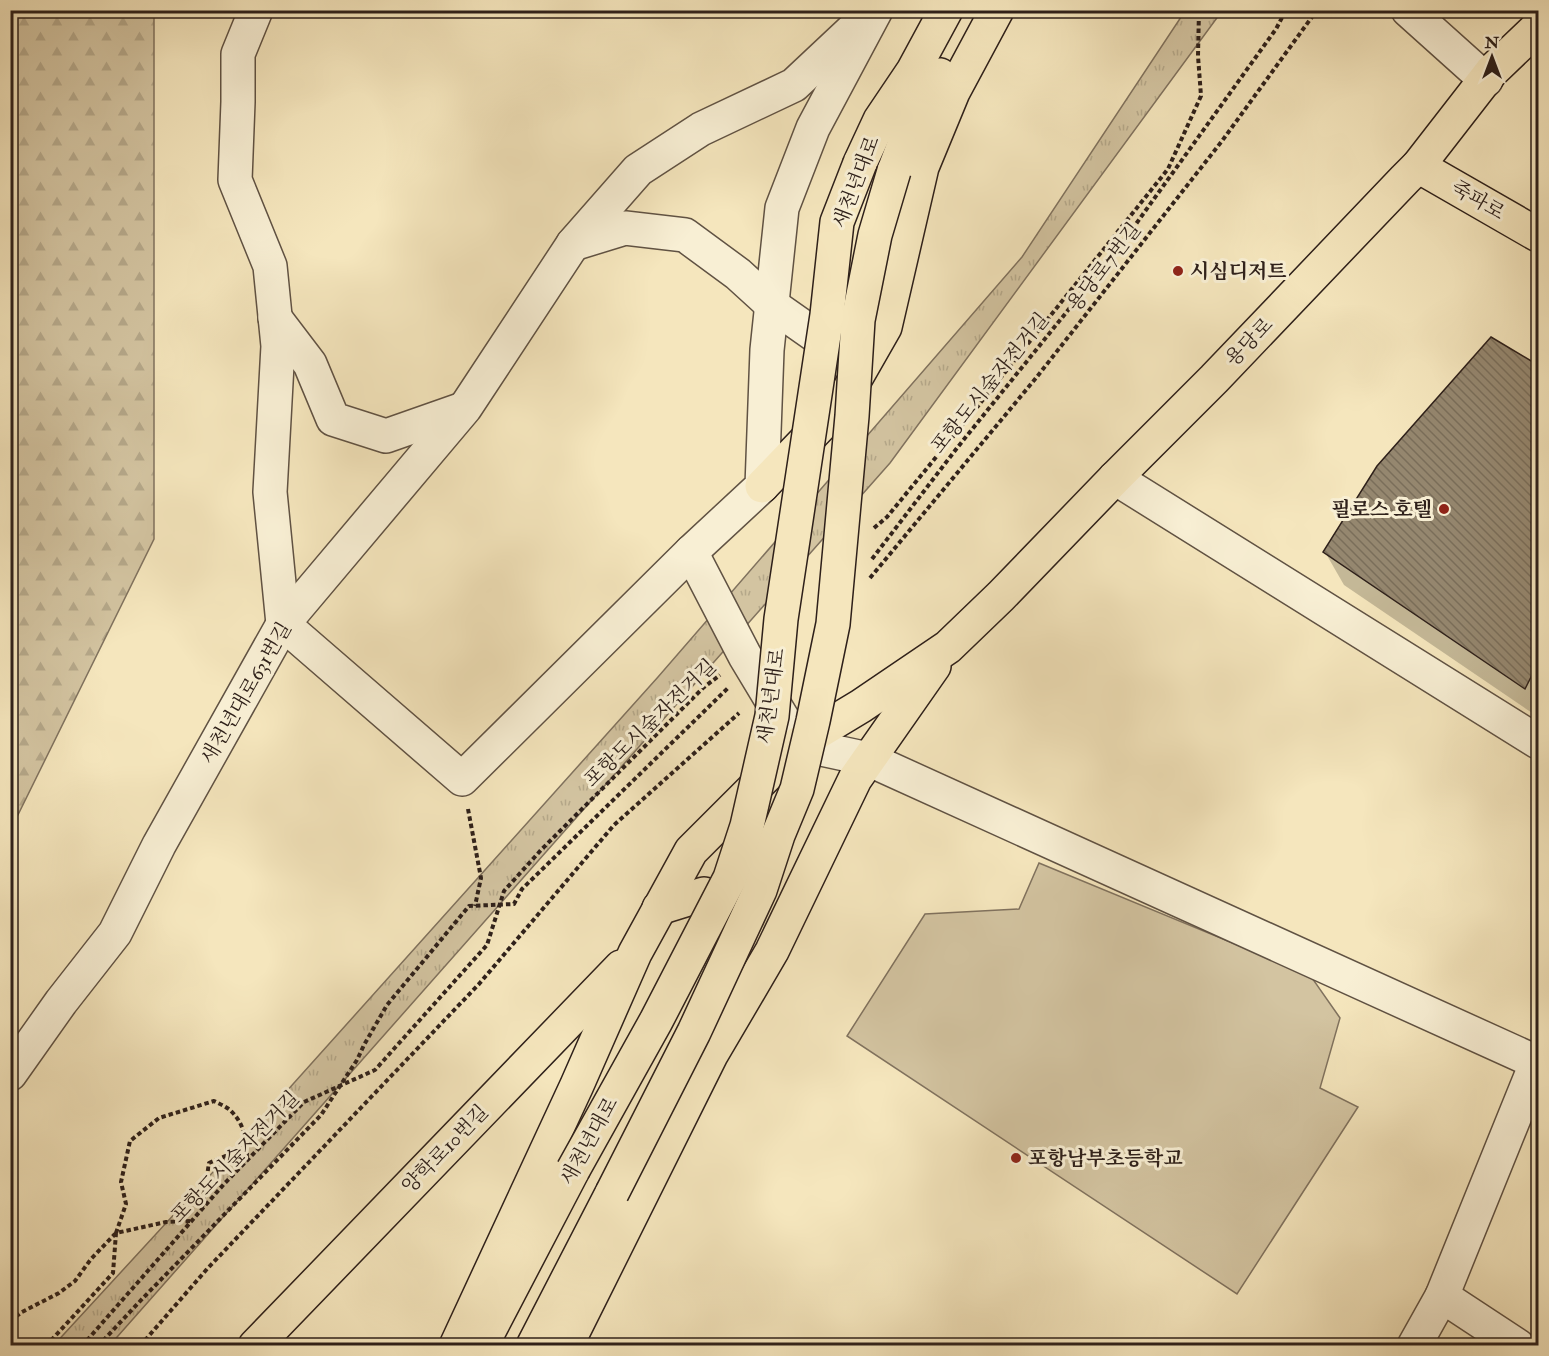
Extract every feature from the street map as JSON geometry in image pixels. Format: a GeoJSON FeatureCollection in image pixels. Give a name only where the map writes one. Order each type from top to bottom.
{"type":"FeatureCollection","features":[{"type":"Feature","properties":{"kind":"main road","name":"새천년대로"},"geometry":{"type":"LineString","coordinates":[[481,1346],[573,1170],[656,1021],[730,878],[747,826],[772,716],[781,619],[827,315],[837,222],[880,120],[913,71],[946,10]]}},
{"type":"Feature","properties":{"kind":"main road","name":"새천년대로"},"geometry":{"type":"LineString","coordinates":[[533,1346],[694,1032],[760,890],[778,835],[797,789],[833,624],[852,416],[858,320],[875,235],[894,171],[908,134],[978,10]]}},
{"type":"Feature","properties":{"kind":"main road"},"geometry":{"type":"LineString","coordinates":[[762,486],[841,404],[885,327],[921,167],[953,92],[997,10]]}},
{"type":"Feature","properties":{"kind":"main road","name":"용당로"},"geometry":{"type":"LineString","coordinates":[[948,647],[1214,379],[1418,166],[1491,72],[1539,27]]}},
{"type":"Feature","properties":{"kind":"main road","name":"죽파로"},"geometry":{"type":"LineString","coordinates":[[1418,166],[1539,235]]}},
{"type":"Feature","properties":{"kind":"main road"},"geometry":{"type":"LineString","coordinates":[[456,1346],[577,1085],[634,953],[690,851],[798,744],[861,706],[948,647]]}},
{"type":"Feature","properties":{"kind":"main road"},"geometry":{"type":"LineString","coordinates":[[566,1346],[711,1055],[772,951],[855,779],[948,647]]}},
{"type":"Feature","properties":{"kind":"main road"},"geometry":{"type":"LineString","coordinates":[[659,908],[704,894],[786,921]]}},
{"type":"Feature","properties":{"kind":"main road","name":"양학로10번길"},"geometry":{"type":"LineString","coordinates":[[260,1344],[634,953]]}},
{"type":"Feature","properties":{"kind":"street"},"geometry":{"type":"LineString","coordinates":[[256,10],[238,54],[235,180],[270,266],[278,346],[270,492],[283,624],[462,779],[691,552],[762,486],[767,350],[782,208],[813,128],[875,10]]}},
{"type":"Feature","properties":{"kind":"street","name":"새천년대로631번길"},"geometry":{"type":"LineString","coordinates":[[10,1074],[61,1002],[115,933],[159,845],[283,624],[465,408],[573,244],[638,170],[701,129],[794,85],[875,10]]}},
{"type":"Feature","properties":{"kind":"street"},"geometry":{"type":"LineString","coordinates":[[1408,10],[1486,80]]}},
{"type":"Feature","properties":{"kind":"street"},"geometry":{"type":"LineString","coordinates":[[573,244],[625,228],[685,235],[738,274],[772,305],[819,339],[839,342],[885,327]]}},
{"type":"Feature","properties":{"kind":"street"},"geometry":{"type":"LineString","coordinates":[[275,318],[310,364],[333,419],[386,436],[465,408]]}},
{"type":"Feature","properties":{"kind":"street"},"geometry":{"type":"LineString","coordinates":[[1115,478],[1539,742]]}},
{"type":"Feature","properties":{"kind":"street"},"geometry":{"type":"LineString","coordinates":[[691,552],[745,656],[798,744],[868,759],[1537,1060],[1442,1296],[1414,1346]]}},
{"type":"Feature","properties":{"kind":"street"},"geometry":{"type":"LineString","coordinates":[[1442,1296],[1518,1346]]}},
{"type":"Feature","properties":{"kind":"path"},"geometry":{"type":"LineString","coordinates":[[869,532],[887,517],[933,462],[1168,169],[1201,96],[1198,56],[1199,10]]}},
{"type":"Feature","properties":{"kind":"path","name":"포항도시숲자전거길"},"geometry":{"type":"LineString","coordinates":[[868,564],[957,448],[1123,242],[1276,29],[1286,10]]}},
{"type":"Feature","properties":{"kind":"path","name":"용당로7번길"},"geometry":{"type":"LineString","coordinates":[[868,580],[1050,360],[1222,141],[1317,10]]}},
{"type":"Feature","properties":{"kind":"path","name":"포항도시숲자전거길"},"geometry":{"type":"LineString","coordinates":[[82,1346],[201,1210],[304,1102],[375,1070],[487,945],[504,891],[541,850],[703,688],[745,656]]}},
{"type":"Feature","properties":{"kind":"path"},"geometry":{"type":"LineString","coordinates":[[98,1346],[321,1115],[357,1060],[387,1005],[469,906],[514,904],[522,889],[731,686],[734,694]]}},
{"type":"Feature","properties":{"kind":"path"},"geometry":{"type":"LineString","coordinates":[[140,1346],[207,1269],[479,984],[614,825],[740,711]]}},
{"type":"Feature","properties":{"kind":"path"},"geometry":{"type":"LineString","coordinates":[[462,779],[481,878],[475,906]]}},
{"type":"Feature","properties":{"kind":"path"},"geometry":{"type":"LineString","coordinates":[[46,1346],[113,1274],[116,1233],[126,1204],[121,1182],[130,1141],[159,1118],[214,1101],[230,1110],[243,1129],[245,1145],[241,1155]]}},
{"type":"Feature","properties":{"kind":"path"},"geometry":{"type":"LineString","coordinates":[[201,1210],[209,1163],[228,1155],[252,1155]]}},
{"type":"Feature","properties":{"kind":"path"},"geometry":{"type":"LineString","coordinates":[[10,1321],[75,1281],[116,1233],[166,1222],[191,1221]]}},
{"type":"Feature","properties":{"kind":"green space"},"geometry":{"type":"Polygon","coordinates":[[[11,10],[154,11],[154,539],[11,829],[11,10]]]}},
{"type":"Feature","properties":{"kind":"green space"},"geometry":{"type":"Polygon","coordinates":[[[1185,11],[1222,11],[890,463],[110,1345],[53,1346],[259,1122],[658,677],[1022,257],[1185,11]]]}},
{"type":"Feature","properties":{"kind":"green space"},"geometry":{"type":"Polygon","coordinates":[[[1039,863],[1310,975],[1340,1018],[1320,1088],[1358,1107],[1237,1294],[847,1036],[925,914],[1019,909],[1039,863]]]}},
{"type":"Feature","properties":{"kind":"building","name":"필로스 호텔"},"geometry":{"type":"Polygon","coordinates":[[[1491,337],[1538,365],[1538,663],[1525,689],[1323,552],[1377,466],[1491,337]]]}},
{"type":"Feature","properties":{"kind":"place","name":"시심디저트"},"geometry":{"type":"Point","coordinates":[1178,271]}},
{"type":"Feature","properties":{"kind":"place","name":"필로스 호텔"},"geometry":{"type":"Point","coordinates":[1444,509]}},
{"type":"Feature","properties":{"kind":"place","name":"포항남부초등학교"},"geometry":{"type":"Point","coordinates":[1016,1158]}}]}
